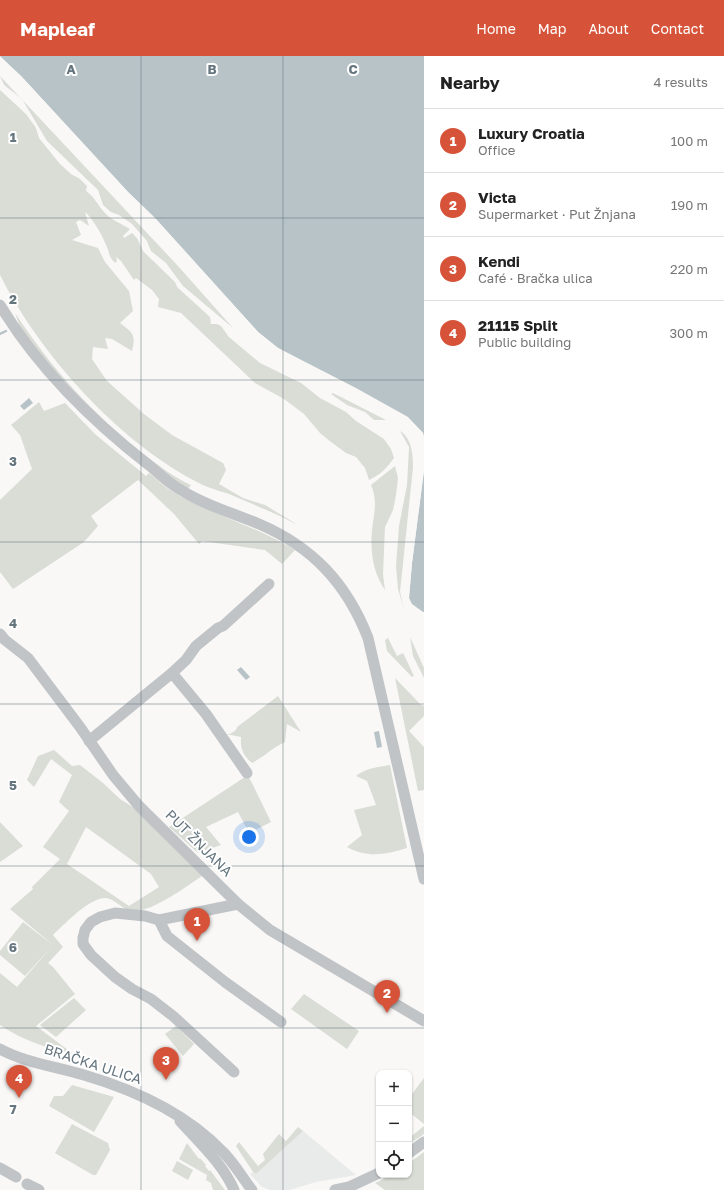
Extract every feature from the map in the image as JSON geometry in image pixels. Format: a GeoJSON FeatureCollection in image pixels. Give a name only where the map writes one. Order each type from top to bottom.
{"type":"FeatureCollection","features":[{"type":"Feature","properties":{"kind":"street"},"geometry":{"type":"LineString","coordinates":[[0,305],[34,355],[91,415],[132,451],[181,491],[259,524],[297,544],[322,565],[339,583],[356,610],[368,638],[424,878]]}},
{"type":"Feature","properties":{"kind":"street"},"geometry":{"type":"LineString","coordinates":[[89,741],[172,673],[186,660],[196,646],[229,621],[269,584]]}},
{"type":"Feature","properties":{"kind":"street","name":"PUT ŽNJANA"},"geometry":{"type":"LineString","coordinates":[[0,634],[5,640],[28,658],[113,775],[139,806],[238,904],[270,930],[424,1021]]}},
{"type":"Feature","properties":{"kind":"street"},"geometry":{"type":"LineString","coordinates":[[172,673],[206,714],[247,772]]}},
{"type":"Feature","properties":{"kind":"street"},"geometry":{"type":"LineString","coordinates":[[234,1072],[173,1016],[151,999],[132,989],[115,977],[91,955],[83,944],[85,930],[91,922],[100,917],[115,913],[145,916],[159,920],[238,904]]}},
{"type":"Feature","properties":{"kind":"street"},"geometry":{"type":"LineString","coordinates":[[159,920],[167,936],[225,982],[281,1022]]}},
{"type":"Feature","properties":{"kind":"street","name":"BRAČKA ULICA"},"geometry":{"type":"LineString","coordinates":[[0,1049],[20,1058],[56,1067],[124,1088],[144,1096],[195,1126],[224,1153],[252,1190]]}},
{"type":"Feature","properties":{"kind":"street","name":"BRAČKA ULICA"},"geometry":{"type":"LineString","coordinates":[[174,1114],[209,1153],[229,1180],[234,1190]]}},
{"type":"Feature","properties":{"kind":"street"},"geometry":{"type":"LineString","coordinates":[[412,1151],[424,1142]]}},
{"type":"Feature","properties":{"kind":"street"},"geometry":{"type":"LineString","coordinates":[[0,1168],[16,1177]]}},
{"type":"Feature","properties":{"kind":"street"},"geometry":{"type":"LineString","coordinates":[[336,1190],[349,1187],[376,1174]]}},
{"type":"Feature","properties":{"kind":"street"},"geometry":{"type":"LineString","coordinates":[[27,1184],[39,1190]]}},
{"type":"Feature","properties":{"kind":"shaded area"},"geometry":{"type":"Polygon","coordinates":[[[0,56],[424,56],[424,437],[423,433],[407,417],[278,348],[258,332],[155,218],[128,192],[21,76],[0,56]]]}},
{"type":"Feature","properties":{"kind":"shaded area"},"geometry":{"type":"Polygon","coordinates":[[[0,76],[20,98],[4,85],[0,76]]]}},
{"type":"Feature","properties":{"kind":"shaded area"},"geometry":{"type":"Polygon","coordinates":[[[0,90],[26,114],[36,128],[39,138],[60,164],[87,186],[86,191],[92,196],[105,213],[113,220],[130,229],[123,236],[124,238],[132,233],[137,238],[143,251],[175,282],[177,287],[210,317],[211,324],[221,326],[229,337],[260,363],[301,383],[320,398],[346,412],[356,421],[384,439],[391,449],[394,458],[386,468],[377,476],[369,480],[365,468],[356,457],[346,453],[331,442],[320,433],[304,414],[284,399],[255,383],[181,313],[158,307],[159,299],[152,290],[136,278],[134,280],[121,261],[116,257],[117,261],[115,263],[110,257],[98,228],[85,212],[89,226],[80,220],[76,222],[81,235],[72,240],[98,248],[105,262],[129,291],[133,311],[120,323],[132,334],[134,341],[132,351],[112,339],[105,338],[108,349],[93,347],[92,359],[107,381],[144,414],[172,435],[223,463],[226,470],[219,484],[243,498],[265,505],[298,525],[281,516],[195,481],[166,464],[109,418],[58,364],[16,305],[0,275],[0,90]]]}},
{"type":"Feature","properties":{"kind":"shaded area"},"geometry":{"type":"Polygon","coordinates":[[[23,100],[178,266],[233,328],[183,286],[166,263],[151,251],[147,241],[132,224],[119,215],[111,212],[103,205],[98,190],[47,141],[23,100]]]}},
{"type":"Feature","properties":{"kind":"shaded area"},"geometry":{"type":"Polygon","coordinates":[[[15,313],[44,353],[75,391],[128,442],[174,476],[191,485],[187,490],[138,452],[88,406],[32,346],[20,327],[15,313]]]}},
{"type":"Feature","properties":{"kind":"shaded area"},"geometry":{"type":"Polygon","coordinates":[[[333,393],[386,420],[374,420],[365,412],[347,405],[331,394],[333,393]]]}},
{"type":"Feature","properties":{"kind":"shaded area"},"geometry":{"type":"Polygon","coordinates":[[[29,398],[33,403],[24,410],[20,406],[29,398]]]}},
{"type":"Feature","properties":{"kind":"shaded area"},"geometry":{"type":"Polygon","coordinates":[[[39,402],[44,411],[65,403],[96,435],[146,476],[149,473],[170,490],[188,500],[265,534],[295,550],[282,564],[265,550],[202,541],[199,544],[174,514],[138,480],[91,516],[98,526],[84,542],[13,589],[0,572],[0,500],[32,469],[20,435],[11,425],[39,402]]]}},
{"type":"Feature","properties":{"kind":"shaded area"},"geometry":{"type":"Polygon","coordinates":[[[400,431],[409,442],[413,462],[400,592],[404,609],[398,589],[396,566],[399,526],[407,485],[409,447],[400,431]]]}},
{"type":"Feature","properties":{"kind":"shaded area"},"geometry":{"type":"Polygon","coordinates":[[[395,466],[398,478],[396,495],[393,510],[385,527],[383,574],[385,590],[373,562],[371,538],[375,502],[371,485],[395,466]]]}},
{"type":"Feature","properties":{"kind":"shaded area"},"geometry":{"type":"Polygon","coordinates":[[[424,471],[423,612],[412,604],[409,598],[424,471]]]}},
{"type":"Feature","properties":{"kind":"shaded area"},"geometry":{"type":"Polygon","coordinates":[[[410,637],[424,668],[424,678],[413,656],[410,637]]]}},
{"type":"Feature","properties":{"kind":"shaded area"},"geometry":{"type":"Polygon","coordinates":[[[388,638],[397,656],[403,653],[414,676],[412,677],[387,651],[385,640],[388,638]]]}},
{"type":"Feature","properties":{"kind":"shaded area"},"geometry":{"type":"Polygon","coordinates":[[[241,667],[250,677],[246,680],[237,670],[241,667]]]}},
{"type":"Feature","properties":{"kind":"shaded area"},"geometry":{"type":"Polygon","coordinates":[[[395,678],[420,704],[424,706],[424,716],[409,731],[424,747],[424,790],[418,791],[395,678]]]}},
{"type":"Feature","properties":{"kind":"shaded area"},"geometry":{"type":"Polygon","coordinates":[[[278,696],[301,732],[287,724],[285,742],[252,763],[246,758],[243,752],[241,737],[226,734],[230,734],[236,730],[237,727],[278,696]]]}},
{"type":"Feature","properties":{"kind":"shaded area"},"geometry":{"type":"Polygon","coordinates":[[[379,731],[382,747],[377,748],[374,732],[379,731]]]}},
{"type":"Feature","properties":{"kind":"shaded area"},"geometry":{"type":"Polygon","coordinates":[[[54,750],[72,766],[80,765],[120,799],[136,809],[205,874],[164,901],[138,911],[130,911],[110,899],[103,898],[96,900],[72,917],[53,935],[63,947],[48,963],[75,994],[36,1026],[76,1056],[27,1040],[0,1025],[0,973],[17,987],[52,946],[25,976],[0,955],[0,951],[23,922],[53,945],[10,909],[33,889],[32,887],[60,859],[43,847],[69,811],[59,802],[72,775],[51,759],[34,787],[27,780],[38,756],[54,750]],[[86,827],[67,864],[129,906],[159,887],[151,874],[86,827]]]}},
{"type":"Feature","properties":{"kind":"shaded area"},"geometry":{"type":"Polygon","coordinates":[[[390,765],[407,848],[384,854],[361,853],[347,847],[362,835],[354,810],[376,805],[367,781],[356,776],[377,767],[390,765]]]}},
{"type":"Feature","properties":{"kind":"shaded area"},"geometry":{"type":"Polygon","coordinates":[[[248,775],[271,822],[249,833],[238,812],[206,827],[221,845],[198,853],[169,827],[248,775]]]}},
{"type":"Feature","properties":{"kind":"shaded area"},"geometry":{"type":"Polygon","coordinates":[[[0,822],[23,846],[0,862],[0,822]]]}},
{"type":"Feature","properties":{"kind":"shaded area"},"geometry":{"type":"Polygon","coordinates":[[[304,994],[359,1031],[347,1049],[291,1009],[304,994]]]}},
{"type":"Feature","properties":{"kind":"shaded area"},"geometry":{"type":"Polygon","coordinates":[[[74,998],[86,1010],[56,1037],[40,1025],[74,998]]]}},
{"type":"Feature","properties":{"kind":"shaded area"},"geometry":{"type":"Polygon","coordinates":[[[176,1026],[194,1044],[183,1056],[165,1034],[176,1026]]]}},
{"type":"Feature","properties":{"kind":"shaded area"},"geometry":{"type":"Polygon","coordinates":[[[424,1078],[424,1124],[412,1114],[412,1094],[424,1078]]]}},
{"type":"Feature","properties":{"kind":"shaded area"},"geometry":{"type":"Polygon","coordinates":[[[72,1085],[114,1097],[94,1132],[49,1106],[54,1096],[63,1096],[72,1085]]]}},
{"type":"Feature","properties":{"kind":"shaded area"},"geometry":{"type":"Polygon","coordinates":[[[72,1124],[108,1143],[110,1150],[96,1175],[93,1175],[55,1153],[72,1124]]]}},
{"type":"Feature","properties":{"kind":"shaded area"},"geometry":{"type":"Polygon","coordinates":[[[424,1126],[424,1134],[412,1142],[412,1136],[424,1126]]]}},
{"type":"Feature","properties":{"kind":"shaded area"},"geometry":{"type":"Polygon","coordinates":[[[298,1127],[303,1131],[256,1174],[253,1172],[236,1146],[239,1142],[258,1166],[265,1160],[263,1154],[279,1134],[286,1141],[298,1127]]]}},
{"type":"Feature","properties":{"kind":"shaded area"},"geometry":{"type":"Polygon","coordinates":[[[303,1131],[356,1175],[316,1182],[290,1190],[270,1190],[262,1187],[250,1174],[253,1172],[256,1174],[303,1131]]]}},
{"type":"Feature","properties":{"kind":"shaded area"},"geometry":{"type":"Polygon","coordinates":[[[187,1143],[225,1190],[213,1190],[211,1183],[206,1180],[207,1175],[179,1159],[187,1143]]]}},
{"type":"Feature","properties":{"kind":"shaded area"},"geometry":{"type":"Polygon","coordinates":[[[424,1152],[424,1190],[385,1190],[375,1183],[386,1178],[412,1178],[412,1161],[424,1152]]]}},
{"type":"Feature","properties":{"kind":"shaded area"},"geometry":{"type":"Polygon","coordinates":[[[177,1161],[193,1170],[188,1180],[172,1171],[177,1161]]]}},
{"type":"Feature","properties":{"kind":"pier"},"geometry":{"type":"Polygon","coordinates":[[[0,57],[21,76],[128,192],[155,218],[258,332],[278,348],[356,388],[408,417],[423,433],[424,439],[406,419],[355,390],[277,350],[256,334],[154,219],[126,194],[19,77],[0,60],[0,57]]]}},
{"type":"Feature","properties":{"kind":"pier"},"geometry":{"type":"Polygon","coordinates":[[[424,469],[412,563],[409,598],[412,607],[407,598],[410,563],[416,507],[422,471],[424,469]]]}},
{"type":"Feature","properties":{"kind":"waterway"},"geometry":{"type":"LineString","coordinates":[[0,334],[6,331]]}},
{"type":"Feature","properties":{"kind":"place","name":"Luxury Croatia"},"geometry":{"type":"Point","coordinates":[197,941]}},
{"type":"Feature","properties":{"kind":"place","name":"Victa"},"geometry":{"type":"Point","coordinates":[387,1013]}},
{"type":"Feature","properties":{"kind":"place","name":"Kendi"},"geometry":{"type":"Point","coordinates":[166,1080]}},
{"type":"Feature","properties":{"kind":"place","name":"21115 Split"},"geometry":{"type":"Point","coordinates":[19,1098]}}]}
